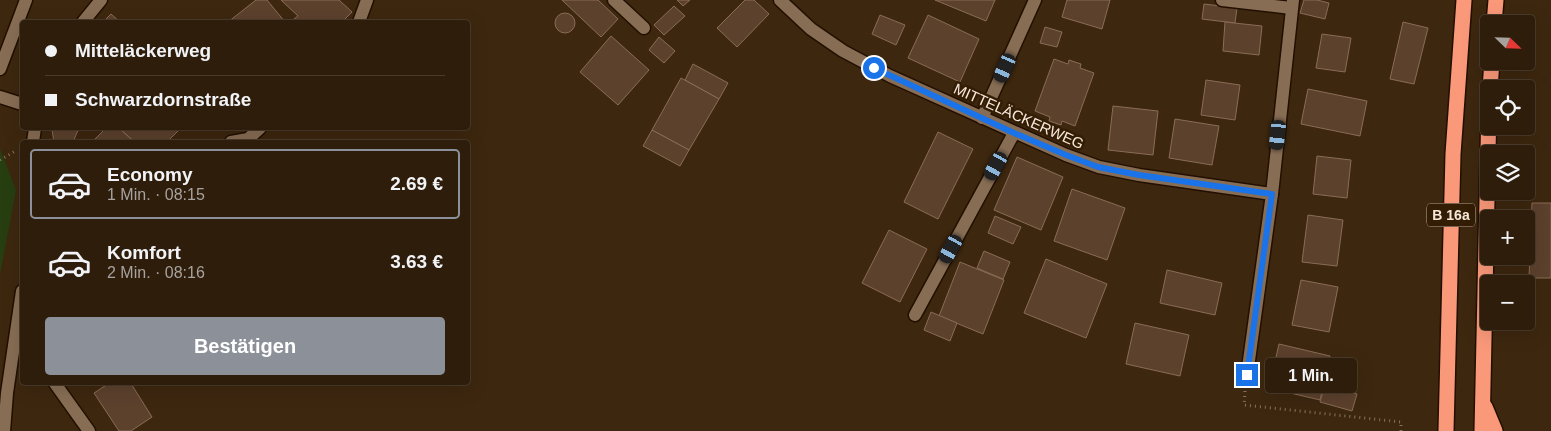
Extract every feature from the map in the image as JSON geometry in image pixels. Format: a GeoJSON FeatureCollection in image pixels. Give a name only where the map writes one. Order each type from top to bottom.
{"type":"FeatureCollection","features":[{"type":"Feature","properties":{"kind":"highway","name":"B 16a"},"geometry":{"type":"LineString","coordinates":[[1446,431],[1453,154],[1464,0]]}},
{"type":"Feature","properties":{"kind":"highway"},"geometry":{"type":"LineString","coordinates":[[1495,15],[1496,0]]}},
{"type":"Feature","properties":{"kind":"highway","name":"B 16a"},"geometry":{"type":"LineString","coordinates":[[1482,431],[1488,135]]}},
{"type":"Feature","properties":{"kind":"highway"},"geometry":{"type":"LineString","coordinates":[[1483,400],[1495,431]]}},
{"type":"Feature","properties":{"kind":"street"},"geometry":{"type":"LineString","coordinates":[[0,69],[26,0]]}},
{"type":"Feature","properties":{"kind":"street"},"geometry":{"type":"LineString","coordinates":[[85,20],[101,0]]}},
{"type":"Feature","properties":{"kind":"street"},"geometry":{"type":"LineString","coordinates":[[360,20],[367,0]]}},
{"type":"Feature","properties":{"kind":"street"},"geometry":{"type":"LineString","coordinates":[[614,0],[644,28]]}},
{"type":"Feature","properties":{"kind":"street","name":"MITTELÄCKERWEG"},"geometry":{"type":"LineString","coordinates":[[780,0],[811,29],[843,51],[890,76],[1066,155],[1098,167],[1139,175],[1272,194]]}},
{"type":"Feature","properties":{"kind":"street"},"geometry":{"type":"LineString","coordinates":[[982,118],[1035,0]]}},
{"type":"Feature","properties":{"kind":"street"},"geometry":{"type":"LineString","coordinates":[[1222,0],[1292,4],[1272,194],[1247,375]]}},
{"type":"Feature","properties":{"kind":"street"},"geometry":{"type":"LineString","coordinates":[[0,97],[20,103]]}},
{"type":"Feature","properties":{"kind":"street"},"geometry":{"type":"LineString","coordinates":[[242,140],[248,139],[258,130]]}},
{"type":"Feature","properties":{"kind":"street"},"geometry":{"type":"LineString","coordinates":[[915,315],[1014,133]]}},
{"type":"Feature","properties":{"kind":"street"},"geometry":{"type":"LineString","coordinates":[[4,431],[7,392],[18,351],[20,321]]}},
{"type":"Feature","properties":{"kind":"street"},"geometry":{"type":"LineString","coordinates":[[56,385],[89,431]]}},
{"type":"Feature","properties":{"kind":"path"},"geometry":{"type":"LineString","coordinates":[[0,160],[4,156],[20,150]]}},
{"type":"Feature","properties":{"kind":"path"},"geometry":{"type":"LineString","coordinates":[[1247,375],[1244,405],[1402,422],[1401,431]]}},
{"type":"Feature","properties":{"kind":"green space"},"geometry":{"type":"Polygon","coordinates":[[[0,149],[16,190],[0,275],[0,149]]]}},
{"type":"Feature","properties":{"kind":"building"},"geometry":{"type":"Polygon","coordinates":[[[256,0],[267,0],[283,20],[231,20],[256,0]]]}},
{"type":"Feature","properties":{"kind":"building"},"geometry":{"type":"Polygon","coordinates":[[[281,0],[339,0],[352,12],[344,20],[293,20],[298,16],[281,0]]]}},
{"type":"Feature","properties":{"kind":"building"},"geometry":{"type":"Polygon","coordinates":[[[562,0],[598,0],[618,19],[601,37],[562,0]]]}},
{"type":"Feature","properties":{"kind":"building"},"geometry":{"type":"Polygon","coordinates":[[[677,0],[690,0],[683,6],[677,0]]]}},
{"type":"Feature","properties":{"kind":"building"},"geometry":{"type":"Polygon","coordinates":[[[745,0],[754,0],[769,14],[737,47],[717,28],[745,0]]]}},
{"type":"Feature","properties":{"kind":"building"},"geometry":{"type":"Polygon","coordinates":[[[935,0],[995,0],[986,21],[935,0]]]}},
{"type":"Feature","properties":{"kind":"building"},"geometry":{"type":"Polygon","coordinates":[[[1067,0],[1110,0],[1102,29],[1062,17],[1067,0]]]}},
{"type":"Feature","properties":{"kind":"building"},"geometry":{"type":"Polygon","coordinates":[[[1304,0],[1317,0],[1329,3],[1325,19],[1300,13],[1304,0]]]}},
{"type":"Feature","properties":{"kind":"building"},"geometry":{"type":"Polygon","coordinates":[[[1204,4],[1237,8],[1235,23],[1202,19],[1204,4]]]}},
{"type":"Feature","properties":{"kind":"building"},"geometry":{"type":"Polygon","coordinates":[[[674,6],[685,16],[664,35],[654,25],[674,6]]]}},
{"type":"Feature","properties":{"kind":"building"},"geometry":{"type":"Polygon","coordinates":[[[565,13],[572,16],[575,23],[572,30],[565,33],[558,30],[555,23],[558,16],[565,13]]]}},
{"type":"Feature","properties":{"kind":"building"},"geometry":{"type":"Polygon","coordinates":[[[111,14],[118,20],[105,20],[111,14]]]}},
{"type":"Feature","properties":{"kind":"building"},"geometry":{"type":"Polygon","coordinates":[[[880,15],[905,25],[896,45],[872,34],[880,15]]]}},
{"type":"Feature","properties":{"kind":"building"},"geometry":{"type":"Polygon","coordinates":[[[928,15],[979,39],[960,82],[908,58],[928,15]]]}},
{"type":"Feature","properties":{"kind":"building"},"geometry":{"type":"Polygon","coordinates":[[[1225,22],[1262,26],[1259,55],[1223,51],[1225,22]]]}},
{"type":"Feature","properties":{"kind":"building"},"geometry":{"type":"Polygon","coordinates":[[[1403,22],[1428,28],[1414,84],[1390,79],[1403,22]]]}},
{"type":"Feature","properties":{"kind":"building"},"geometry":{"type":"Polygon","coordinates":[[[1045,27],[1062,32],[1057,47],[1040,43],[1045,27]]]}},
{"type":"Feature","properties":{"kind":"building"},"geometry":{"type":"Polygon","coordinates":[[[1322,34],[1351,38],[1345,72],[1316,68],[1322,34]]]}},
{"type":"Feature","properties":{"kind":"building"},"geometry":{"type":"Polygon","coordinates":[[[611,36],[649,70],[618,105],[580,72],[611,36]]]}},
{"type":"Feature","properties":{"kind":"building"},"geometry":{"type":"Polygon","coordinates":[[[659,37],[675,51],[664,63],[649,50],[659,37]]]}},
{"type":"Feature","properties":{"kind":"building"},"geometry":{"type":"Polygon","coordinates":[[[1054,59],[1068,64],[1069,60],[1081,64],[1080,68],[1094,73],[1075,126],[1062,121],[1061,125],[1049,121],[1050,117],[1035,111],[1054,59]]]}},
{"type":"Feature","properties":{"kind":"building"},"geometry":{"type":"Polygon","coordinates":[[[693,64],[728,83],[719,99],[685,80],[693,64]]]}},
{"type":"Feature","properties":{"kind":"building"},"geometry":{"type":"Polygon","coordinates":[[[681,78],[719,99],[689,150],[652,130],[681,78]]]}},
{"type":"Feature","properties":{"kind":"building"},"geometry":{"type":"Polygon","coordinates":[[[1206,80],[1240,85],[1235,120],[1201,115],[1206,80]]]}},
{"type":"Feature","properties":{"kind":"building"},"geometry":{"type":"Polygon","coordinates":[[[1308,89],[1367,101],[1360,136],[1301,124],[1308,89]]]}},
{"type":"Feature","properties":{"kind":"building"},"geometry":{"type":"Polygon","coordinates":[[[1113,106],[1158,111],[1153,155],[1108,150],[1113,106]]]}},
{"type":"Feature","properties":{"kind":"building"},"geometry":{"type":"Polygon","coordinates":[[[1175,119],[1219,126],[1212,165],[1169,158],[1175,119]]]}},
{"type":"Feature","properties":{"kind":"building"},"geometry":{"type":"Polygon","coordinates":[[[52,130],[78,130],[74,140],[54,140],[52,130]]]}},
{"type":"Feature","properties":{"kind":"building"},"geometry":{"type":"Polygon","coordinates":[[[104,130],[121,130],[132,140],[94,140],[104,130]]]}},
{"type":"Feature","properties":{"kind":"building"},"geometry":{"type":"Polygon","coordinates":[[[121,130],[179,130],[169,140],[133,140],[121,130]]]}},
{"type":"Feature","properties":{"kind":"building"},"geometry":{"type":"Polygon","coordinates":[[[652,130],[689,150],[680,166],[643,146],[652,130]]]}},
{"type":"Feature","properties":{"kind":"building"},"geometry":{"type":"Polygon","coordinates":[[[938,132],[973,149],[938,219],[904,202],[938,132]]]}},
{"type":"Feature","properties":{"kind":"building"},"geometry":{"type":"Polygon","coordinates":[[[1317,156],[1351,160],[1347,198],[1313,194],[1317,156]]]}},
{"type":"Feature","properties":{"kind":"building"},"geometry":{"type":"Polygon","coordinates":[[[1017,157],[1063,177],[1041,230],[994,210],[1017,157]]]}},
{"type":"Feature","properties":{"kind":"building"},"geometry":{"type":"Polygon","coordinates":[[[1072,189],[1125,208],[1107,260],[1054,241],[1072,189]]]}},
{"type":"Feature","properties":{"kind":"building"},"geometry":{"type":"Polygon","coordinates":[[[1532,203],[1551,203],[1551,278],[1535,278],[1535,275],[1529,275],[1530,265],[1535,265],[1535,210],[1532,210],[1532,203]]]}},
{"type":"Feature","properties":{"kind":"building"},"geometry":{"type":"Polygon","coordinates":[[[1308,215],[1343,220],[1337,266],[1302,262],[1308,215]]]}},
{"type":"Feature","properties":{"kind":"building"},"geometry":{"type":"Polygon","coordinates":[[[995,216],[1021,227],[1013,244],[988,233],[995,216]]]}},
{"type":"Feature","properties":{"kind":"building"},"geometry":{"type":"Polygon","coordinates":[[[889,230],[927,249],[900,302],[862,283],[889,230]]]}},
{"type":"Feature","properties":{"kind":"building"},"geometry":{"type":"Polygon","coordinates":[[[984,251],[1010,262],[1003,279],[977,268],[984,251]]]}},
{"type":"Feature","properties":{"kind":"building"},"geometry":{"type":"Polygon","coordinates":[[[1046,259],[1107,284],[1086,338],[1024,313],[1046,259]]]}},
{"type":"Feature","properties":{"kind":"building"},"geometry":{"type":"Polygon","coordinates":[[[960,262],[1004,280],[983,334],[939,316],[960,262]]]}},
{"type":"Feature","properties":{"kind":"building"},"geometry":{"type":"Polygon","coordinates":[[[1167,270],[1222,283],[1215,315],[1160,303],[1167,270]]]}},
{"type":"Feature","properties":{"kind":"building"},"geometry":{"type":"Polygon","coordinates":[[[1301,280],[1338,287],[1329,332],[1292,325],[1301,280]]]}},
{"type":"Feature","properties":{"kind":"building"},"geometry":{"type":"Polygon","coordinates":[[[931,312],[957,323],[950,341],[924,330],[931,312]]]}},
{"type":"Feature","properties":{"kind":"building"},"geometry":{"type":"Polygon","coordinates":[[[1135,323],[1189,335],[1180,376],[1126,364],[1135,323]]]}},
{"type":"Feature","properties":{"kind":"building"},"geometry":{"type":"Polygon","coordinates":[[[1279,344],[1330,356],[1320,400],[1269,388],[1279,344]]]}},
{"type":"Feature","properties":{"kind":"building"},"geometry":{"type":"Polygon","coordinates":[[[106,385],[132,385],[152,417],[131,431],[119,431],[94,393],[106,385]]]}},
{"type":"Feature","properties":{"kind":"building"},"geometry":{"type":"Polygon","coordinates":[[[1325,385],[1357,394],[1352,411],[1320,402],[1325,385]]]}},
{"type":"Feature","properties":{"kind":"route"},"geometry":{"type":"LineString","coordinates":[[874,68],[1014,133],[1098,167],[1139,175],[1272,194],[1247,375]]}}]}
